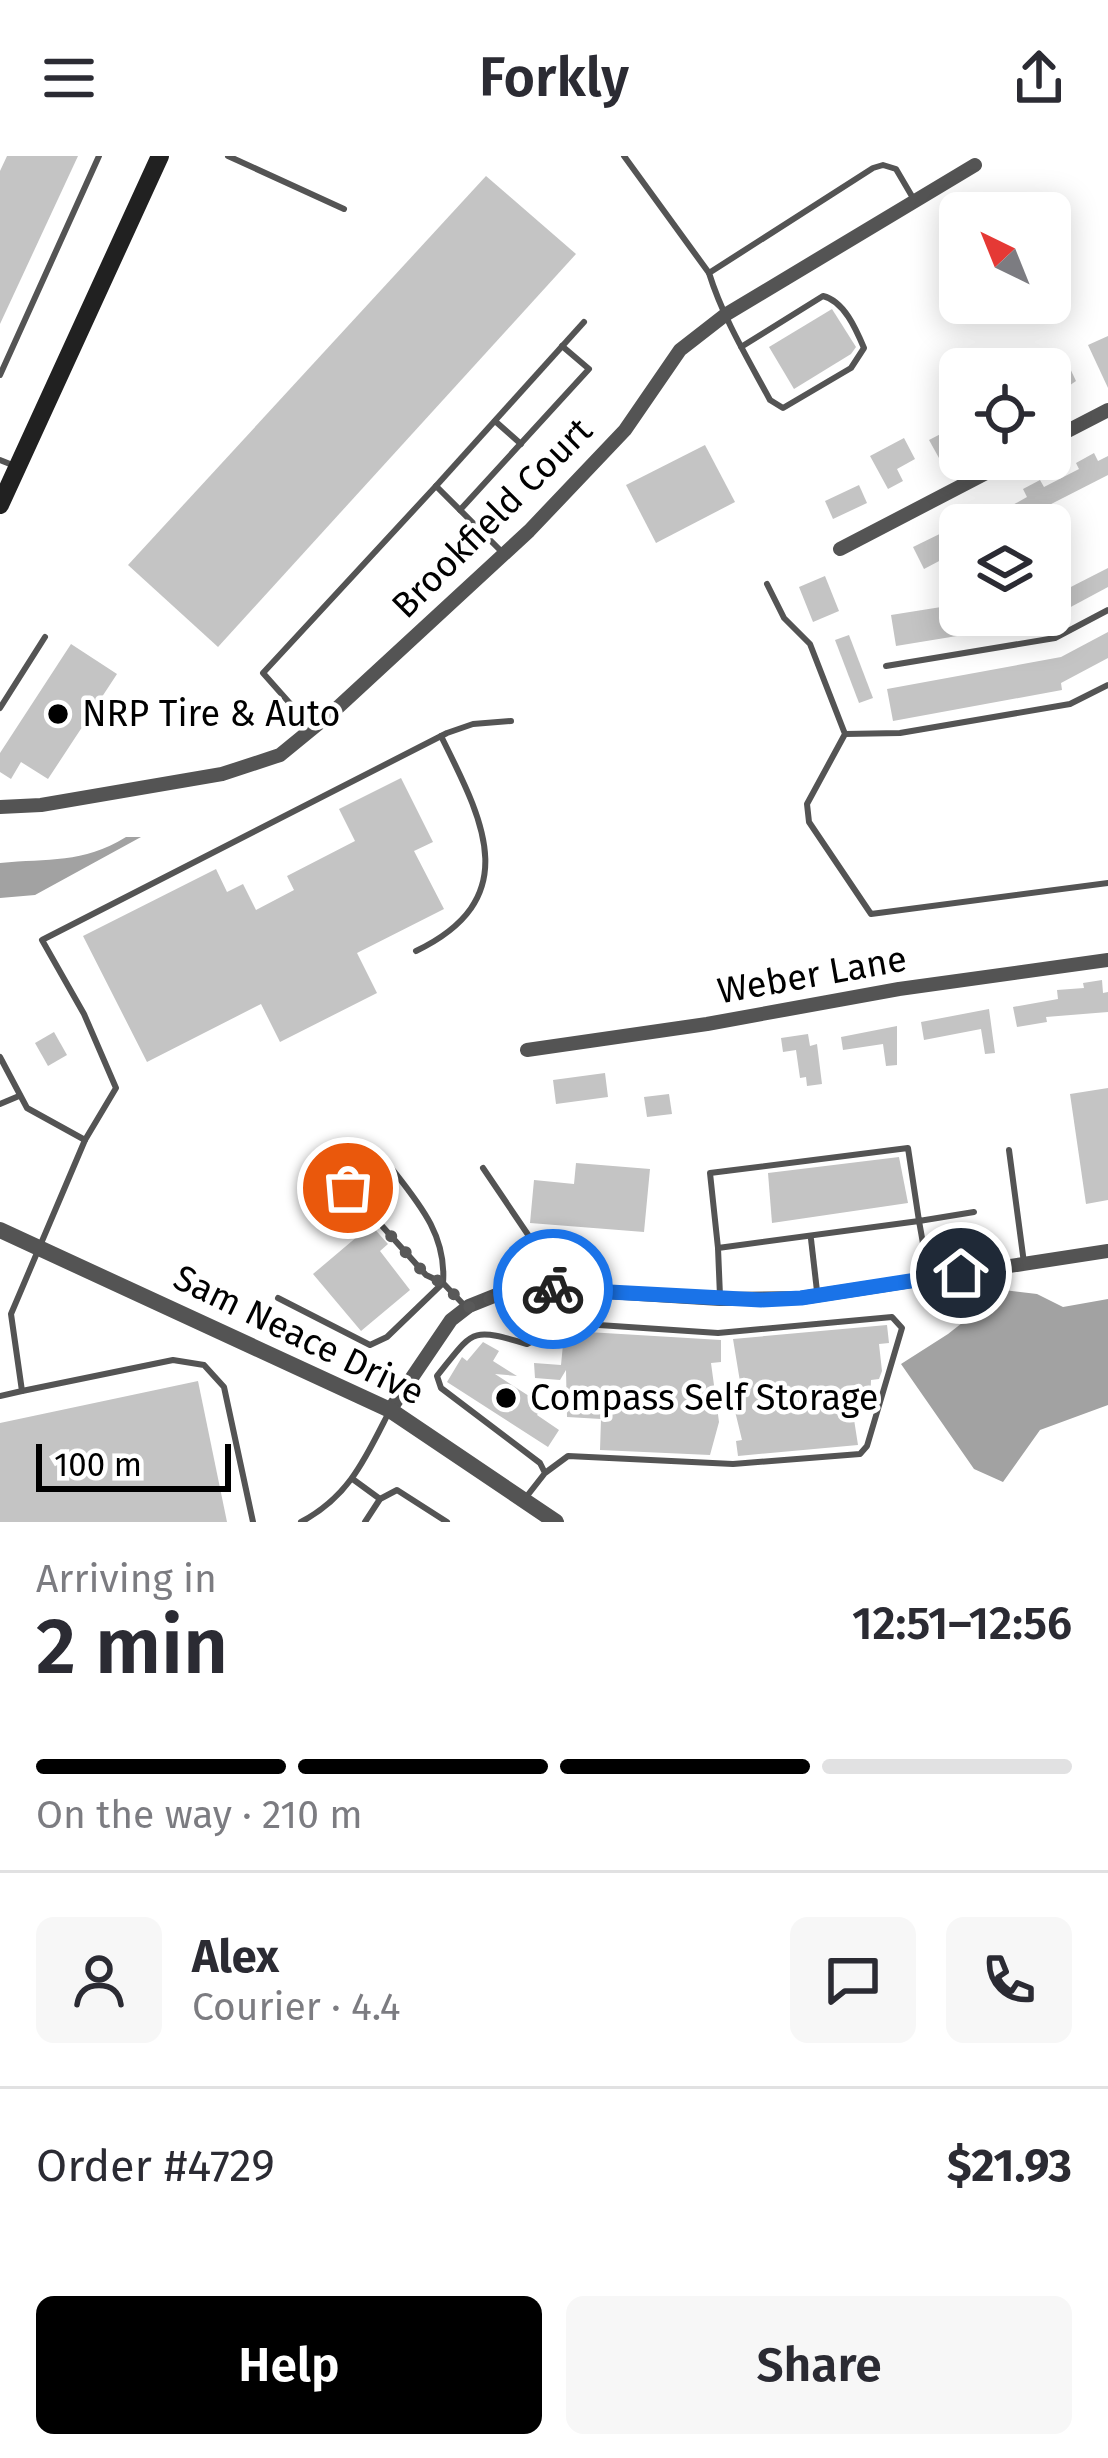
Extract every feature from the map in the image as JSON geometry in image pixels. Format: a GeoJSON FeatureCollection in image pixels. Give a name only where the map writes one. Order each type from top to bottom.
{"type":"FeatureCollection","features":[{"type":"Feature","properties":{"kind":"main road"},"geometry":{"type":"LineString","coordinates":[[0,506],[9,464],[160,156]]}},
{"type":"Feature","properties":{"kind":"street","name":"Brookfield Court"},"geometry":{"type":"LineString","coordinates":[[0,807],[41,806],[222,774],[280,755],[504,554],[625,430],[680,350],[725,315],[975,165]]}},
{"type":"Feature","properties":{"kind":"street"},"geometry":{"type":"LineString","coordinates":[[1071,429],[1108,410]]}},
{"type":"Feature","properties":{"kind":"street"},"geometry":{"type":"LineString","coordinates":[[841,549],[973,480]]}},
{"type":"Feature","properties":{"kind":"street","name":"Weber Lane"},"geometry":{"type":"LineString","coordinates":[[527,1050],[1108,960]]}},
{"type":"Feature","properties":{"kind":"street","name":"Sam Neace Drive"},"geometry":{"type":"LineString","coordinates":[[0,1230],[390,1411],[556,1522]]}},
{"type":"Feature","properties":{"kind":"street"},"geometry":{"type":"LineString","coordinates":[[390,1411],[436,1337],[467,1308],[504,1292],[542,1288],[720,1299],[818,1295],[1108,1251]]}},
{"type":"Feature","properties":{"kind":"lane"},"geometry":{"type":"LineString","coordinates":[[0,375],[99,156]]}},
{"type":"Feature","properties":{"kind":"lane"},"geometry":{"type":"LineString","coordinates":[[228,156],[344,209]]}},
{"type":"Feature","properties":{"kind":"lane"},"geometry":{"type":"LineString","coordinates":[[624,156],[709,274],[725,315],[741,346],[770,400],[783,408],[851,368],[864,348],[838,302],[824,296],[741,346]]}},
{"type":"Feature","properties":{"kind":"lane"},"geometry":{"type":"LineString","coordinates":[[709,274],[873,168],[896,169],[914,201]]}},
{"type":"Feature","properties":{"kind":"lane"},"geometry":{"type":"LineString","coordinates":[[313,729],[263,673],[584,322]]}},
{"type":"Feature","properties":{"kind":"lane"},"geometry":{"type":"LineString","coordinates":[[460,510],[589,369],[562,346]]}},
{"type":"Feature","properties":{"kind":"lane"},"geometry":{"type":"LineString","coordinates":[[495,421],[521,444]]}},
{"type":"Feature","properties":{"kind":"lane"},"geometry":{"type":"LineString","coordinates":[[436,486],[504,554]]}},
{"type":"Feature","properties":{"kind":"lane"},"geometry":{"type":"LineString","coordinates":[[767,584],[784,618],[810,644],[845,734],[807,804],[809,822],[871,914],[1108,883]]}},
{"type":"Feature","properties":{"kind":"lane"},"geometry":{"type":"LineString","coordinates":[[886,666],[1054,638],[1108,610]]}},
{"type":"Feature","properties":{"kind":"lane"},"geometry":{"type":"LineString","coordinates":[[0,708],[45,637]]}},
{"type":"Feature","properties":{"kind":"lane"},"geometry":{"type":"LineString","coordinates":[[845,734],[900,733],[1070,704],[1108,685]]}},
{"type":"Feature","properties":{"kind":"lane"},"geometry":{"type":"LineString","coordinates":[[22,1391],[11,1314],[85,1140],[116,1088],[84,1013],[42,940],[441,736],[472,724],[511,721]]}},
{"type":"Feature","properties":{"kind":"lane"},"geometry":{"type":"LineString","coordinates":[[416,951],[445,934],[473,905],[488,863],[478,812],[441,736]]}},
{"type":"Feature","properties":{"kind":"lane"},"geometry":{"type":"LineString","coordinates":[[0,1058],[27,1108],[85,1140]]}},
{"type":"Feature","properties":{"kind":"lane"},"geometry":{"type":"LineString","coordinates":[[0,1104],[20,1095]]}},
{"type":"Feature","properties":{"kind":"lane"},"geometry":{"type":"LineString","coordinates":[[720,1299],[710,1173],[908,1148],[929,1277]]}},
{"type":"Feature","properties":{"kind":"lane"},"geometry":{"type":"LineString","coordinates":[[1009,1150],[1024,1263]]}},
{"type":"Feature","properties":{"kind":"lane"},"geometry":{"type":"LineString","coordinates":[[278,1298],[370,1345],[387,1337],[443,1283],[445,1259],[431,1219],[385,1160],[351,1179],[348,1188],[426,1275],[443,1283],[467,1308]]}},
{"type":"Feature","properties":{"kind":"lane"},"geometry":{"type":"LineString","coordinates":[[483,1168],[535,1245],[542,1288]]}},
{"type":"Feature","properties":{"kind":"lane"},"geometry":{"type":"LineString","coordinates":[[718,1248],[974,1212]]}},
{"type":"Feature","properties":{"kind":"lane"},"geometry":{"type":"LineString","coordinates":[[811,1237],[818,1295]]}},
{"type":"Feature","properties":{"kind":"lane"},"geometry":{"type":"LineString","coordinates":[[0,1313],[11,1314]]}},
{"type":"Feature","properties":{"kind":"lane"},"geometry":{"type":"LineString","coordinates":[[525,1498],[545,1473],[568,1456],[733,1464],[860,1454],[867,1446],[902,1328],[892,1317],[718,1333],[569,1324],[526,1344],[484,1332],[472,1334],[437,1376],[441,1388],[540,1463],[545,1473]]}},
{"type":"Feature","properties":{"kind":"lane"},"geometry":{"type":"LineString","coordinates":[[0,1396],[172,1360],[204,1365],[224,1387],[254,1522]]}},
{"type":"Feature","properties":{"kind":"lane"},"geometry":{"type":"LineString","coordinates":[[302,1522],[319,1513],[354,1480],[390,1411]]}},
{"type":"Feature","properties":{"kind":"lane"},"geometry":{"type":"LineString","coordinates":[[354,1480],[380,1499]]}},
{"type":"Feature","properties":{"kind":"lane"},"geometry":{"type":"LineString","coordinates":[[365,1522],[380,1499],[397,1490],[448,1522]]}},
{"type":"Feature","properties":{"kind":"shaded area"},"geometry":{"type":"Polygon","coordinates":[[[126,837],[141,837],[35,895],[0,898],[0,863],[80,856],[126,837]]]}},
{"type":"Feature","properties":{"kind":"shaded area"},"geometry":{"type":"Polygon","coordinates":[[[1004,1290],[1037,1294],[1063,1307],[1108,1299],[1108,1405],[1040,1430],[1003,1482],[974,1469],[901,1364],[1004,1290]]]}},
{"type":"Feature","properties":{"kind":"building"},"geometry":{"type":"Polygon","coordinates":[[[7,156],[78,156],[0,324],[0,171],[7,156]]]}},
{"type":"Feature","properties":{"kind":"building"},"geometry":{"type":"Polygon","coordinates":[[[486,176],[576,254],[218,647],[128,565],[486,176]]]}},
{"type":"Feature","properties":{"kind":"building"},"geometry":{"type":"Polygon","coordinates":[[[832,309],[856,347],[794,389],[769,347],[832,309]]]}},
{"type":"Feature","properties":{"kind":"building"},"geometry":{"type":"Polygon","coordinates":[[[1108,336],[1108,388],[1088,345],[1108,336]]]}},
{"type":"Feature","properties":{"kind":"building"},"geometry":{"type":"Polygon","coordinates":[[[939,435],[939,458],[929,440],[939,435]]]}},
{"type":"Feature","properties":{"kind":"building"},"geometry":{"type":"Polygon","coordinates":[[[904,438],[915,459],[897,469],[903,481],[888,489],[870,456],[904,438]]]}},
{"type":"Feature","properties":{"kind":"building"},"geometry":{"type":"Polygon","coordinates":[[[705,445],[735,502],[656,543],[626,485],[705,445]]]}},
{"type":"Feature","properties":{"kind":"building"},"geometry":{"type":"Polygon","coordinates":[[[1094,453],[1098,461],[1108,456],[1108,475],[1051,504],[1014,504],[1027,497],[1023,489],[1040,480],[1044,487],[1071,480],[1071,473],[1079,469],[1076,463],[1094,453]]]}},
{"type":"Feature","properties":{"kind":"building"},"geometry":{"type":"Polygon","coordinates":[[[859,485],[867,503],[833,519],[825,501],[859,485]]]}},
{"type":"Feature","properties":{"kind":"building"},"geometry":{"type":"Polygon","coordinates":[[[939,534],[939,561],[924,569],[913,547],[939,534]]]}},
{"type":"Feature","properties":{"kind":"building"},"geometry":{"type":"Polygon","coordinates":[[[1108,568],[1108,587],[1071,607],[1071,587],[1108,568]]]}},
{"type":"Feature","properties":{"kind":"building"},"geometry":{"type":"Polygon","coordinates":[[[825,576],[839,611],[813,622],[799,587],[825,576]]]}},
{"type":"Feature","properties":{"kind":"building"},"geometry":{"type":"Polygon","coordinates":[[[939,607],[939,636],[957,636],[896,646],[891,615],[939,607]]]}},
{"type":"Feature","properties":{"kind":"building"},"geometry":{"type":"Polygon","coordinates":[[[1108,632],[1108,658],[1061,683],[1062,690],[893,721],[887,689],[1061,657],[1108,632]]]}},
{"type":"Feature","properties":{"kind":"building"},"geometry":{"type":"Polygon","coordinates":[[[849,635],[873,698],[859,703],[835,640],[849,635]]]}},
{"type":"Feature","properties":{"kind":"building","name":"NRP Tire & Auto"},"geometry":{"type":"Polygon","coordinates":[[[71,644],[117,674],[48,779],[21,762],[11,779],[0,772],[0,753],[71,644]]]}},
{"type":"Feature","properties":{"kind":"building"},"geometry":{"type":"Polygon","coordinates":[[[401,778],[433,842],[414,851],[444,909],[357,953],[377,993],[280,1042],[261,1004],[147,1062],[83,936],[216,869],[227,892],[243,884],[256,910],[294,890],[287,876],[355,841],[339,809],[401,778]]]}},
{"type":"Feature","properties":{"kind":"building"},"geometry":{"type":"Polygon","coordinates":[[[1102,980],[1103,993],[1108,992],[1108,1012],[1046,1017],[1047,1022],[1017,1027],[1013,1007],[1058,999],[1057,990],[1084,988],[1083,983],[1102,980]]]}},
{"type":"Feature","properties":{"kind":"building"},"geometry":{"type":"Polygon","coordinates":[[[989,1009],[995,1053],[985,1054],[981,1029],[924,1040],[921,1022],[989,1009]]]}},
{"type":"Feature","properties":{"kind":"building"},"geometry":{"type":"Polygon","coordinates":[[[897,1026],[897,1065],[886,1066],[883,1044],[843,1050],[841,1037],[897,1026]]]}},
{"type":"Feature","properties":{"kind":"building"},"geometry":{"type":"Polygon","coordinates":[[[54,1032],[67,1055],[48,1066],[35,1043],[54,1032]]]}},
{"type":"Feature","properties":{"kind":"building"},"geometry":{"type":"Polygon","coordinates":[[[808,1034],[810,1046],[817,1044],[822,1084],[807,1086],[806,1077],[800,1078],[796,1050],[783,1052],[781,1038],[808,1034]]]}},
{"type":"Feature","properties":{"kind":"building"},"geometry":{"type":"Polygon","coordinates":[[[605,1073],[608,1097],[556,1104],[553,1080],[605,1073]]]}},
{"type":"Feature","properties":{"kind":"building"},"geometry":{"type":"Polygon","coordinates":[[[1108,1088],[1108,1200],[1086,1204],[1070,1094],[1108,1088]]]}},
{"type":"Feature","properties":{"kind":"building"},"geometry":{"type":"Polygon","coordinates":[[[669,1094],[672,1114],[647,1117],[644,1097],[669,1094]]]}},
{"type":"Feature","properties":{"kind":"building"},"geometry":{"type":"Polygon","coordinates":[[[899,1157],[908,1203],[772,1223],[768,1173],[899,1157]]]}},
{"type":"Feature","properties":{"kind":"building"},"geometry":{"type":"Polygon","coordinates":[[[576,1163],[650,1169],[644,1232],[530,1223],[534,1180],[574,1184],[576,1163]]]}},
{"type":"Feature","properties":{"kind":"building"},"geometry":{"type":"Polygon","coordinates":[[[371,1225],[388,1244],[380,1251],[410,1290],[361,1331],[313,1274],[371,1225]]]}},
{"type":"Feature","properties":{"kind":"building"},"geometry":{"type":"Polygon","coordinates":[[[887,1325],[889,1343],[879,1344],[882,1371],[879,1379],[871,1380],[870,1411],[853,1413],[858,1445],[738,1456],[736,1441],[742,1440],[734,1407],[744,1406],[733,1339],[887,1325]]]}},
{"type":"Feature","properties":{"kind":"building"},"geometry":{"type":"Polygon","coordinates":[[[564,1334],[721,1340],[721,1362],[711,1363],[719,1422],[710,1455],[600,1450],[601,1419],[567,1417],[566,1370],[560,1380],[535,1378],[534,1363],[561,1365],[564,1334]]]}},
{"type":"Feature","properties":{"kind":"building"},"geometry":{"type":"Polygon","coordinates":[[[483,1342],[499,1351],[493,1361],[517,1376],[495,1374],[543,1405],[537,1415],[559,1430],[548,1447],[447,1382],[462,1357],[467,1361],[483,1342]]]}},
{"type":"Feature","properties":{"kind":"building"},"geometry":{"type":"Polygon","coordinates":[[[198,1381],[227,1522],[0,1522],[0,1423],[198,1381]]]}},
{"type":"Feature","properties":{"kind":"way so far"},"geometry":{"type":"LineString","coordinates":[[348,1188],[426,1275],[443,1283],[467,1308],[504,1292],[553,1289]]}},
{"type":"Feature","properties":{"kind":"place","name":"NRP Tire & Auto"},"geometry":{"type":"Point","coordinates":[58,714]}},
{"type":"Feature","properties":{"kind":"place","name":"Compass Self Storage"},"geometry":{"type":"Point","coordinates":[506,1398]}},
{"type":"Feature","properties":{"kind":"route"},"geometry":{"type":"LineString","coordinates":[[553,1289],[761,1300],[961,1273]]}}]}
